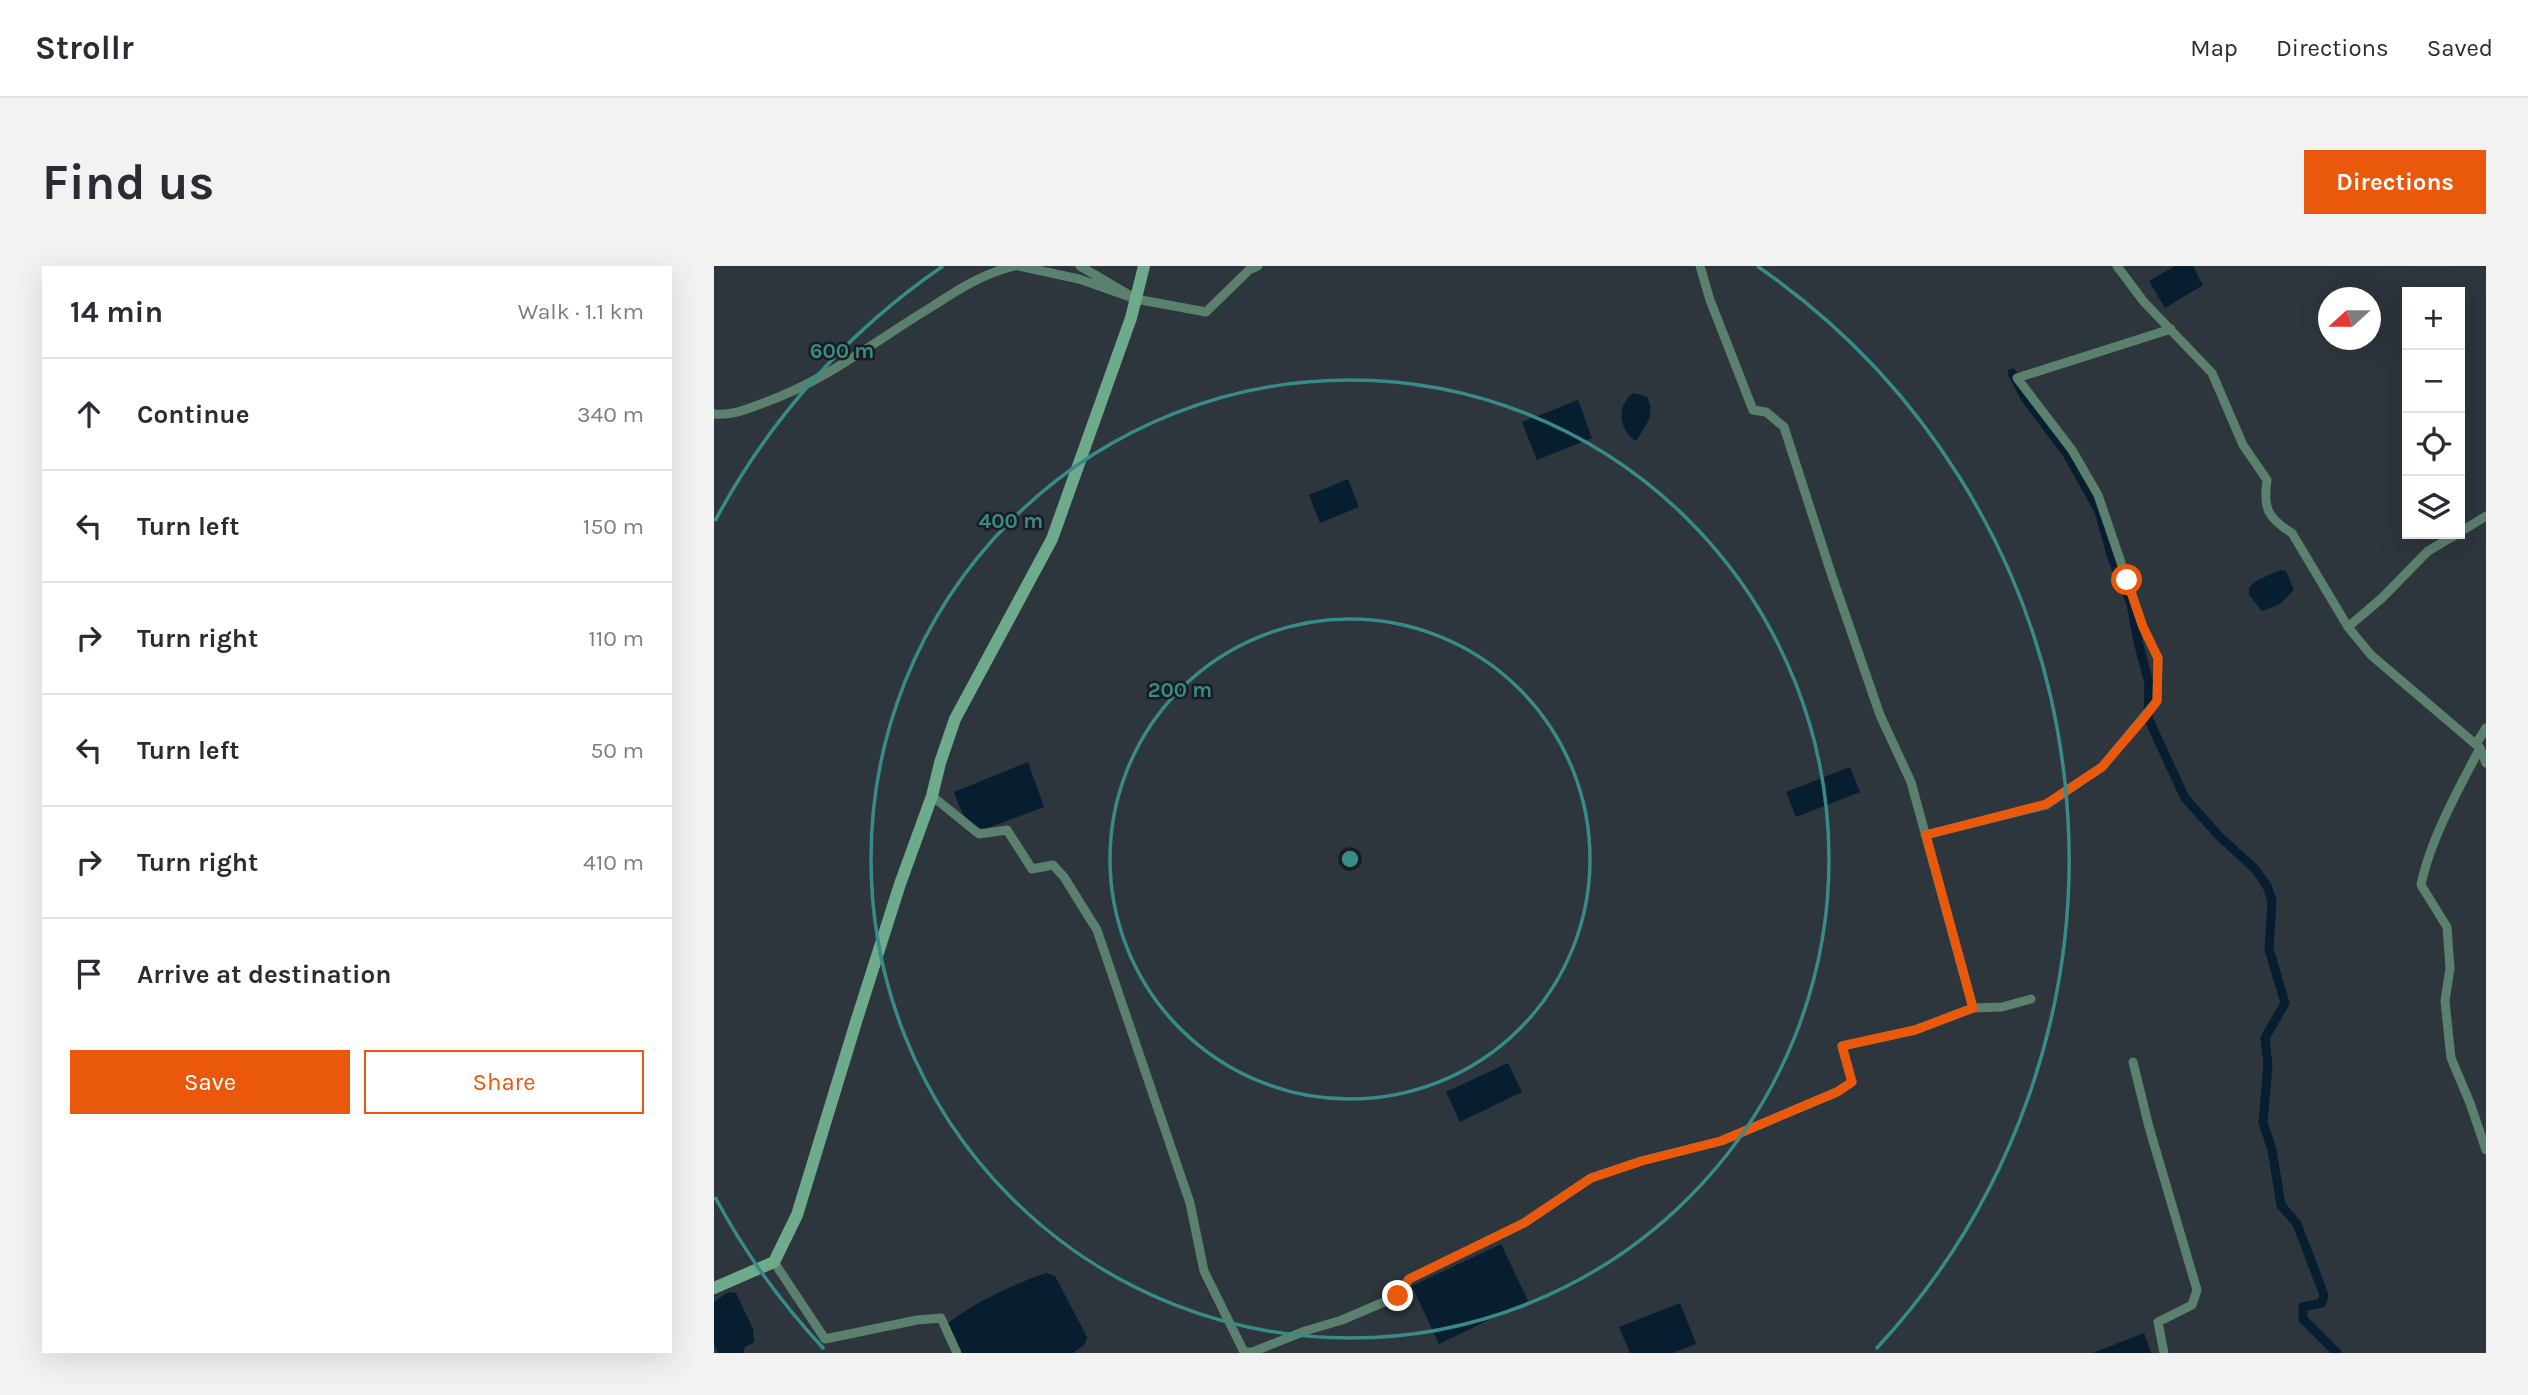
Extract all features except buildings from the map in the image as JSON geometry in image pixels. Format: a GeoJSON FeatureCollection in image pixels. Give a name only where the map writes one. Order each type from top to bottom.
{"type":"FeatureCollection","features":[{"type":"Feature","properties":{"kind":"main road"},"geometry":{"type":"LineString","coordinates":[[714,1288],[774,1262],[797,1216],[896,897],[932,796],[955,719],[1052,539],[1102,404],[1144,266]]}},
{"type":"Feature","properties":{"kind":"street"},"geometry":{"type":"LineString","coordinates":[[714,414],[723,415],[749,409],[805,386],[958,290],[995,271],[1016,266],[1079,279],[1136,299],[1206,312],[1249,270],[1258,266]]}},
{"type":"Feature","properties":{"kind":"street"},"geometry":{"type":"LineString","coordinates":[[1080,266],[1136,299]]}},
{"type":"Feature","properties":{"kind":"street"},"geometry":{"type":"LineString","coordinates":[[1700,266],[1710,300],[1753,410],[1766,412],[1784,427],[1880,715],[1911,782],[1973,1008]]}},
{"type":"Feature","properties":{"kind":"street"},"geometry":{"type":"LineString","coordinates":[[2117,266],[2144,302],[2212,373],[2243,445],[2267,480],[2264,501],[2275,523],[2292,533],[2348,627],[2371,655],[2478,746],[2486,763]]}},
{"type":"Feature","properties":{"kind":"street"},"geometry":{"type":"LineString","coordinates":[[1926,835],[2046,804],[2102,767],[2157,701],[2158,658],[2143,627],[2098,495],[2072,450],[2017,377],[2171,329]]}},
{"type":"Feature","properties":{"kind":"street"},"geometry":{"type":"LineString","coordinates":[[2465,529],[2486,516]]}},
{"type":"Feature","properties":{"kind":"street"},"geometry":{"type":"LineString","coordinates":[[2348,627],[2382,598],[2428,551],[2448,539]]}},
{"type":"Feature","properties":{"kind":"street"},"geometry":{"type":"LineString","coordinates":[[2486,728],[2424,871],[2421,885],[2447,927],[2450,968],[2445,1001],[2451,1058],[2486,1150]]}},
{"type":"Feature","properties":{"kind":"street"},"geometry":{"type":"LineString","coordinates":[[932,796],[979,834],[1007,830],[1032,869],[1053,865],[1064,877],[1097,930],[1190,1203],[1204,1271],[1244,1352],[1252,1352],[1342,1320],[1398,1296],[1409,1279],[1524,1223],[1591,1178],[1642,1161],[1721,1141],[1837,1092],[1852,1082],[1842,1046],[1915,1030],[1973,1008],[2002,1007],[2031,999]]}},
{"type":"Feature","properties":{"kind":"street"},"geometry":{"type":"LineString","coordinates":[[2133,1062],[2156,1154],[2197,1290],[2192,1305],[2158,1322],[2164,1353]]}},
{"type":"Feature","properties":{"kind":"street"},"geometry":{"type":"LineString","coordinates":[[774,1262],[825,1339],[917,1320],[941,1318],[957,1353]]}},
{"type":"Feature","properties":{"kind":"water"},"geometry":{"type":"Polygon","coordinates":[[[2175,266],[2193,266],[2203,285],[2165,308],[2149,281],[2175,266]]]}},
{"type":"Feature","properties":{"kind":"water"},"geometry":{"type":"Polygon","coordinates":[[[1634,393],[1647,397],[1650,403],[1649,419],[1636,441],[1626,430],[1622,417],[1624,404],[1634,393]]]}},
{"type":"Feature","properties":{"kind":"water"},"geometry":{"type":"Polygon","coordinates":[[[1578,400],[1592,438],[1537,460],[1522,422],[1578,400]]]}},
{"type":"Feature","properties":{"kind":"water"},"geometry":{"type":"Polygon","coordinates":[[[1348,479],[1359,507],[1320,523],[1309,495],[1348,479]]]}},
{"type":"Feature","properties":{"kind":"water"},"geometry":{"type":"Polygon","coordinates":[[[2280,570],[2286,571],[2294,590],[2280,604],[2262,611],[2249,595],[2249,587],[2280,570]]]}},
{"type":"Feature","properties":{"kind":"water"},"geometry":{"type":"Polygon","coordinates":[[[1028,762],[1044,807],[985,829],[968,820],[954,792],[1028,762]]]}},
{"type":"Feature","properties":{"kind":"water"},"geometry":{"type":"Polygon","coordinates":[[[1850,767],[1860,792],[1796,817],[1786,792],[1850,767]]]}},
{"type":"Feature","properties":{"kind":"water"},"geometry":{"type":"Polygon","coordinates":[[[1508,1063],[1522,1092],[1460,1122],[1446,1092],[1508,1063]]]}},
{"type":"Feature","properties":{"kind":"water"},"geometry":{"type":"Polygon","coordinates":[[[1501,1244],[1528,1301],[1439,1344],[1412,1286],[1501,1244]]]}},
{"type":"Feature","properties":{"kind":"water"},"geometry":{"type":"Polygon","coordinates":[[[1046,1273],[1055,1276],[1087,1337],[1085,1344],[1073,1353],[960,1353],[947,1324],[994,1295],[1046,1273]]]}},
{"type":"Feature","properties":{"kind":"water"},"geometry":{"type":"Polygon","coordinates":[[[728,1292],[736,1293],[753,1329],[754,1342],[745,1347],[743,1353],[718,1353],[714,1345],[714,1302],[728,1292]]]}},
{"type":"Feature","properties":{"kind":"water"},"geometry":{"type":"Polygon","coordinates":[[[1680,1303],[1696,1344],[1673,1353],[1630,1353],[1619,1327],[1680,1303]]]}},
{"type":"Feature","properties":{"kind":"water"},"geometry":{"type":"Polygon","coordinates":[[[2144,1333],[2151,1353],[2093,1353],[2144,1333]]]}},
{"type":"Feature","properties":{"kind":"waterway"},"geometry":{"type":"LineString","coordinates":[[2012,373],[2025,398],[2067,454],[2099,511],[2112,558],[2131,604],[2149,683],[2148,718],[2185,798],[2219,836],[2255,869],[2267,886],[2272,900],[2269,949],[2285,1003],[2265,1038],[2268,1065],[2263,1122],[2272,1150],[2281,1205],[2297,1224],[2324,1295],[2322,1303],[2303,1307],[2303,1319],[2337,1353]]}},
{"type":"Feature","properties":{"kind":"route"},"geometry":{"type":"LineString","coordinates":[[1398,1296],[1409,1279],[1524,1223],[1591,1178],[1642,1161],[1721,1141],[1837,1092],[1852,1082],[1842,1046],[1915,1030],[1973,1008],[1926,835],[2046,804],[2102,767],[2144,718],[2157,701],[2158,658],[2143,627],[2127,580]]}}]}
